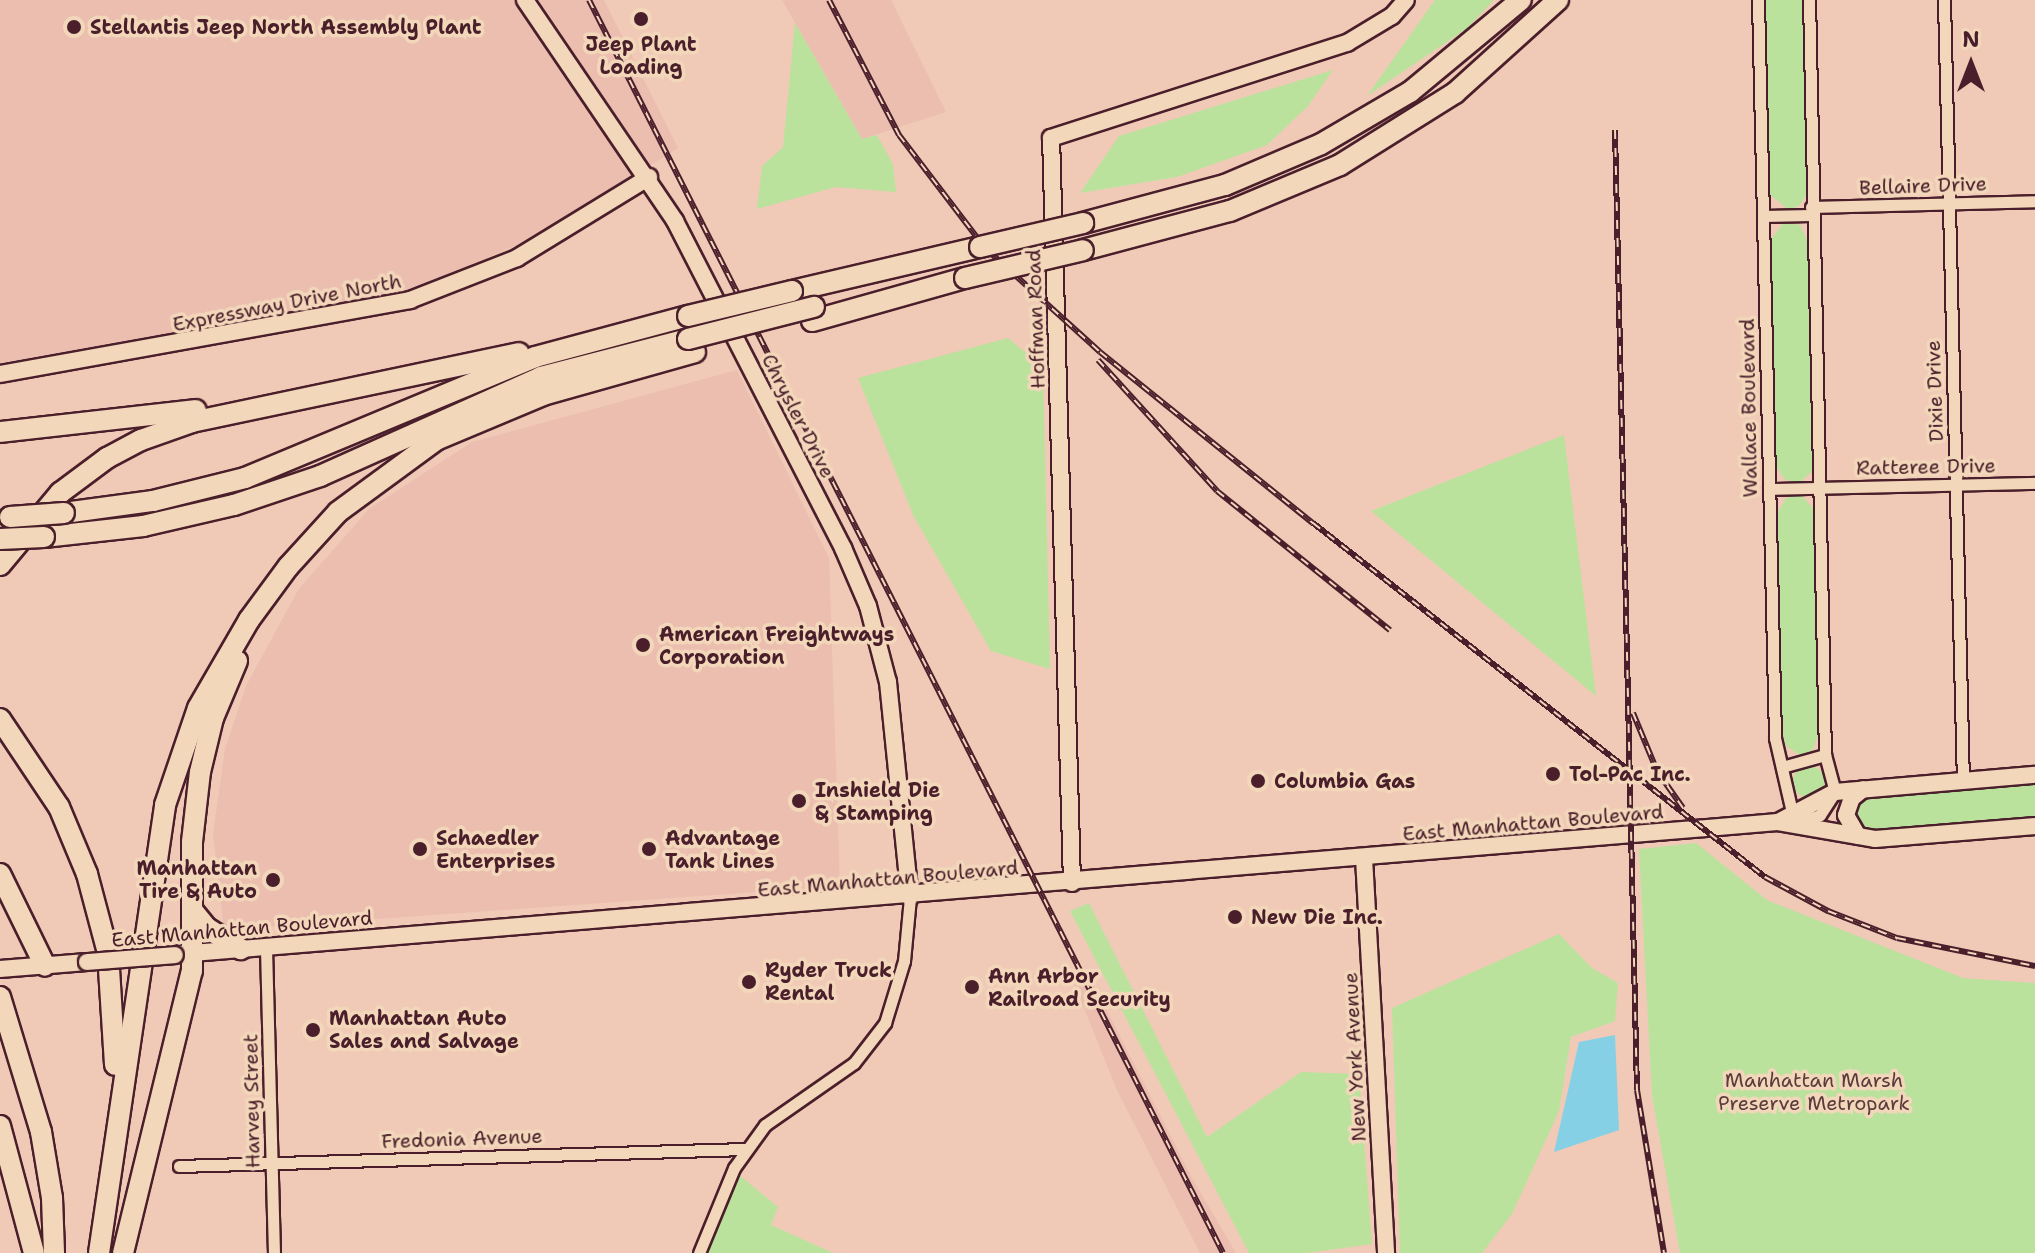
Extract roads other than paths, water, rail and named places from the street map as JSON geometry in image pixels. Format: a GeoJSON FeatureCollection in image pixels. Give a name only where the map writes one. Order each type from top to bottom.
{"type":"FeatureCollection","features":[{"type":"Feature","properties":{"kind":"highway"},"geometry":{"type":"LineString","coordinates":[[0,565],[60,493],[107,458],[174,427],[586,342],[1083,223],[1225,185],[1321,144],[1439,71],[1521,0]]}},
{"type":"Feature","properties":{"kind":"highway"},"geometry":{"type":"LineString","coordinates":[[0,539],[143,526],[234,505],[340,467],[531,381],[692,346],[1230,211],[1347,161],[1448,98],[1558,0]]}},
{"type":"Feature","properties":{"kind":"highway"},"geometry":{"type":"LineString","coordinates":[[5,517],[153,501],[263,472],[489,375],[586,342]]}},
{"type":"Feature","properties":{"kind":"highway"},"geometry":{"type":"LineString","coordinates":[[99,1253],[116,1108],[159,832],[198,708],[249,620],[301,551],[351,500],[416,452],[534,397],[692,346]]}},
{"type":"Feature","properties":{"kind":"highway"},"geometry":{"type":"LineString","coordinates":[[0,432],[250,402],[275,405]]}},
{"type":"Feature","properties":{"kind":"highway"},"geometry":{"type":"LineString","coordinates":[[123,1253],[193,911],[197,789],[228,679],[265,611],[307,556],[416,452]]}},
{"type":"Feature","properties":{"kind":"highway"},"geometry":{"type":"LineString","coordinates":[[0,719],[59,807],[97,903],[112,996],[116,1108]]}},
{"type":"Feature","properties":{"kind":"highway"},"geometry":{"type":"LineString","coordinates":[[0,874],[45,966]]}},
{"type":"Feature","properties":{"kind":"highway"},"geometry":{"type":"LineString","coordinates":[[193,911],[207,928],[241,949]]}},
{"type":"Feature","properties":{"kind":"highway"},"geometry":{"type":"LineString","coordinates":[[0,997],[31,1088],[48,1162],[54,1253]]}},
{"type":"Feature","properties":{"kind":"highway"},"geometry":{"type":"LineString","coordinates":[[0,1126],[34,1253]]}},
{"type":"Feature","properties":{"kind":"street","name":"Chrysler Drive"},"geometry":{"type":"LineString","coordinates":[[525,0],[649,177],[843,548],[868,606],[897,738],[910,897]]}},
{"type":"Feature","properties":{"kind":"street","name":"Hoffman Road"},"geometry":{"type":"LineString","coordinates":[[1072,883],[1051,138],[1347,43],[1392,16],[1406,0]]}},
{"type":"Feature","properties":{"kind":"street","name":"Wallace Boulevard"},"geometry":{"type":"LineString","coordinates":[[1758,0],[1775,738],[1782,767],[1787,819]]}},
{"type":"Feature","properties":{"kind":"street"},"geometry":{"type":"LineString","coordinates":[[1809,0],[1811,211],[1825,755],[1835,792]]}},
{"type":"Feature","properties":{"kind":"street","name":"Dixie Drive"},"geometry":{"type":"LineString","coordinates":[[1944,0],[1963,781]]}},
{"type":"Feature","properties":{"kind":"street","name":"Expressway Drive North"},"geometry":{"type":"LineString","coordinates":[[0,374],[396,305],[517,258],[649,177]]}},
{"type":"Feature","properties":{"kind":"street","name":"Bellaire Drive"},"geometry":{"type":"LineString","coordinates":[[1763,216],[1948,203],[2035,201]]}},
{"type":"Feature","properties":{"kind":"street","name":"Ratteree Drive"},"geometry":{"type":"LineString","coordinates":[[1769,489],[2035,483]]}},
{"type":"Feature","properties":{"kind":"street"},"geometry":{"type":"LineString","coordinates":[[1782,767],[1825,755]]}},
{"type":"Feature","properties":{"kind":"street","name":"East Manhattan Boulevard"},"geometry":{"type":"LineString","coordinates":[[1787,819],[1835,792],[2035,775]]}},
{"type":"Feature","properties":{"kind":"street"},"geometry":{"type":"LineString","coordinates":[[1858,836],[1846,815],[1852,798],[1863,789]]}},
{"type":"Feature","properties":{"kind":"street","name":"East Manhattan Boulevard"},"geometry":{"type":"LineString","coordinates":[[0,969],[910,897],[1787,819],[1858,836],[2035,826]]}},
{"type":"Feature","properties":{"kind":"street","name":"New York Avenue"},"geometry":{"type":"LineString","coordinates":[[1364,858],[1386,1253]]}},
{"type":"Feature","properties":{"kind":"street"},"geometry":{"type":"LineString","coordinates":[[699,1253],[746,1149],[779,1111],[847,1068],[873,1041],[897,991],[910,897]]}},
{"type":"Feature","properties":{"kind":"street","name":"Harvey Street"},"geometry":{"type":"LineString","coordinates":[[266,948],[274,1253]]}},
{"type":"Feature","properties":{"kind":"street","name":"Fredonia Avenue"},"geometry":{"type":"LineString","coordinates":[[179,1166],[746,1149]]}},
{"type":"Feature","properties":{"kind":"water"},"geometry":{"type":"Polygon","coordinates":[[[1615,1035],[1619,1130],[1554,1152],[1579,1042],[1615,1035]]]}},
{"type":"Feature","properties":{"kind":"railway"},"geometry":{"type":"LineString","coordinates":[[589,0],[1223,1253]]}},
{"type":"Feature","properties":{"kind":"railway"},"geometry":{"type":"LineString","coordinates":[[829,0],[899,135],[985,248],[1100,352],[1313,523],[1765,877],[1828,911],[1897,938],[2035,966]]}},
{"type":"Feature","properties":{"kind":"railway"},"geometry":{"type":"LineString","coordinates":[[1615,130],[1637,1090],[1664,1253]]}},
{"type":"Feature","properties":{"kind":"railway"},"geometry":{"type":"LineString","coordinates":[[1098,360],[1217,491],[1390,630]]}},
{"type":"Feature","properties":{"kind":"railway"},"geometry":{"type":"LineString","coordinates":[[1633,713],[1657,771],[1683,808]]}},
{"type":"Feature","properties":{"kind":"place","name":"Jeep Plant Loading"},"geometry":{"type":"Point","coordinates":[641,19]}},
{"type":"Feature","properties":{"kind":"place","name":"Stellantis Jeep North Assembly Plant"},"geometry":{"type":"Point","coordinates":[74,27]}},
{"type":"Feature","properties":{"kind":"place","name":"American Freightways Corporation"},"geometry":{"type":"Point","coordinates":[643,645]}},
{"type":"Feature","properties":{"kind":"place","name":"Tol-Pac Inc."},"geometry":{"type":"Point","coordinates":[1553,774]}},
{"type":"Feature","properties":{"kind":"place","name":"Columbia Gas"},"geometry":{"type":"Point","coordinates":[1258,781]}},
{"type":"Feature","properties":{"kind":"place","name":"Inshield Die & Stamping"},"geometry":{"type":"Point","coordinates":[799,801]}},
{"type":"Feature","properties":{"kind":"place","name":"Schaedler Enterprises"},"geometry":{"type":"Point","coordinates":[420,849]}},
{"type":"Feature","properties":{"kind":"place","name":"Advantage Tank Lines"},"geometry":{"type":"Point","coordinates":[649,849]}},
{"type":"Feature","properties":{"kind":"place","name":"Manhattan Tire & Auto"},"geometry":{"type":"Point","coordinates":[273,880]}},
{"type":"Feature","properties":{"kind":"place","name":"New Die Inc."},"geometry":{"type":"Point","coordinates":[1235,917]}},
{"type":"Feature","properties":{"kind":"place","name":"Ryder Truck Rental"},"geometry":{"type":"Point","coordinates":[749,982]}},
{"type":"Feature","properties":{"kind":"place","name":"Ann Arbor Railroad Security"},"geometry":{"type":"Point","coordinates":[972,987]}},
{"type":"Feature","properties":{"kind":"place","name":"Manhattan Auto Sales and Salvage"},"geometry":{"type":"Point","coordinates":[313,1030]}},
{"type":"Feature","properties":{"kind":"park label","name":"Manhattan Marsh Preserve Metropark"},"geometry":{"type":"Point","coordinates":[1814,1092]}}]}
